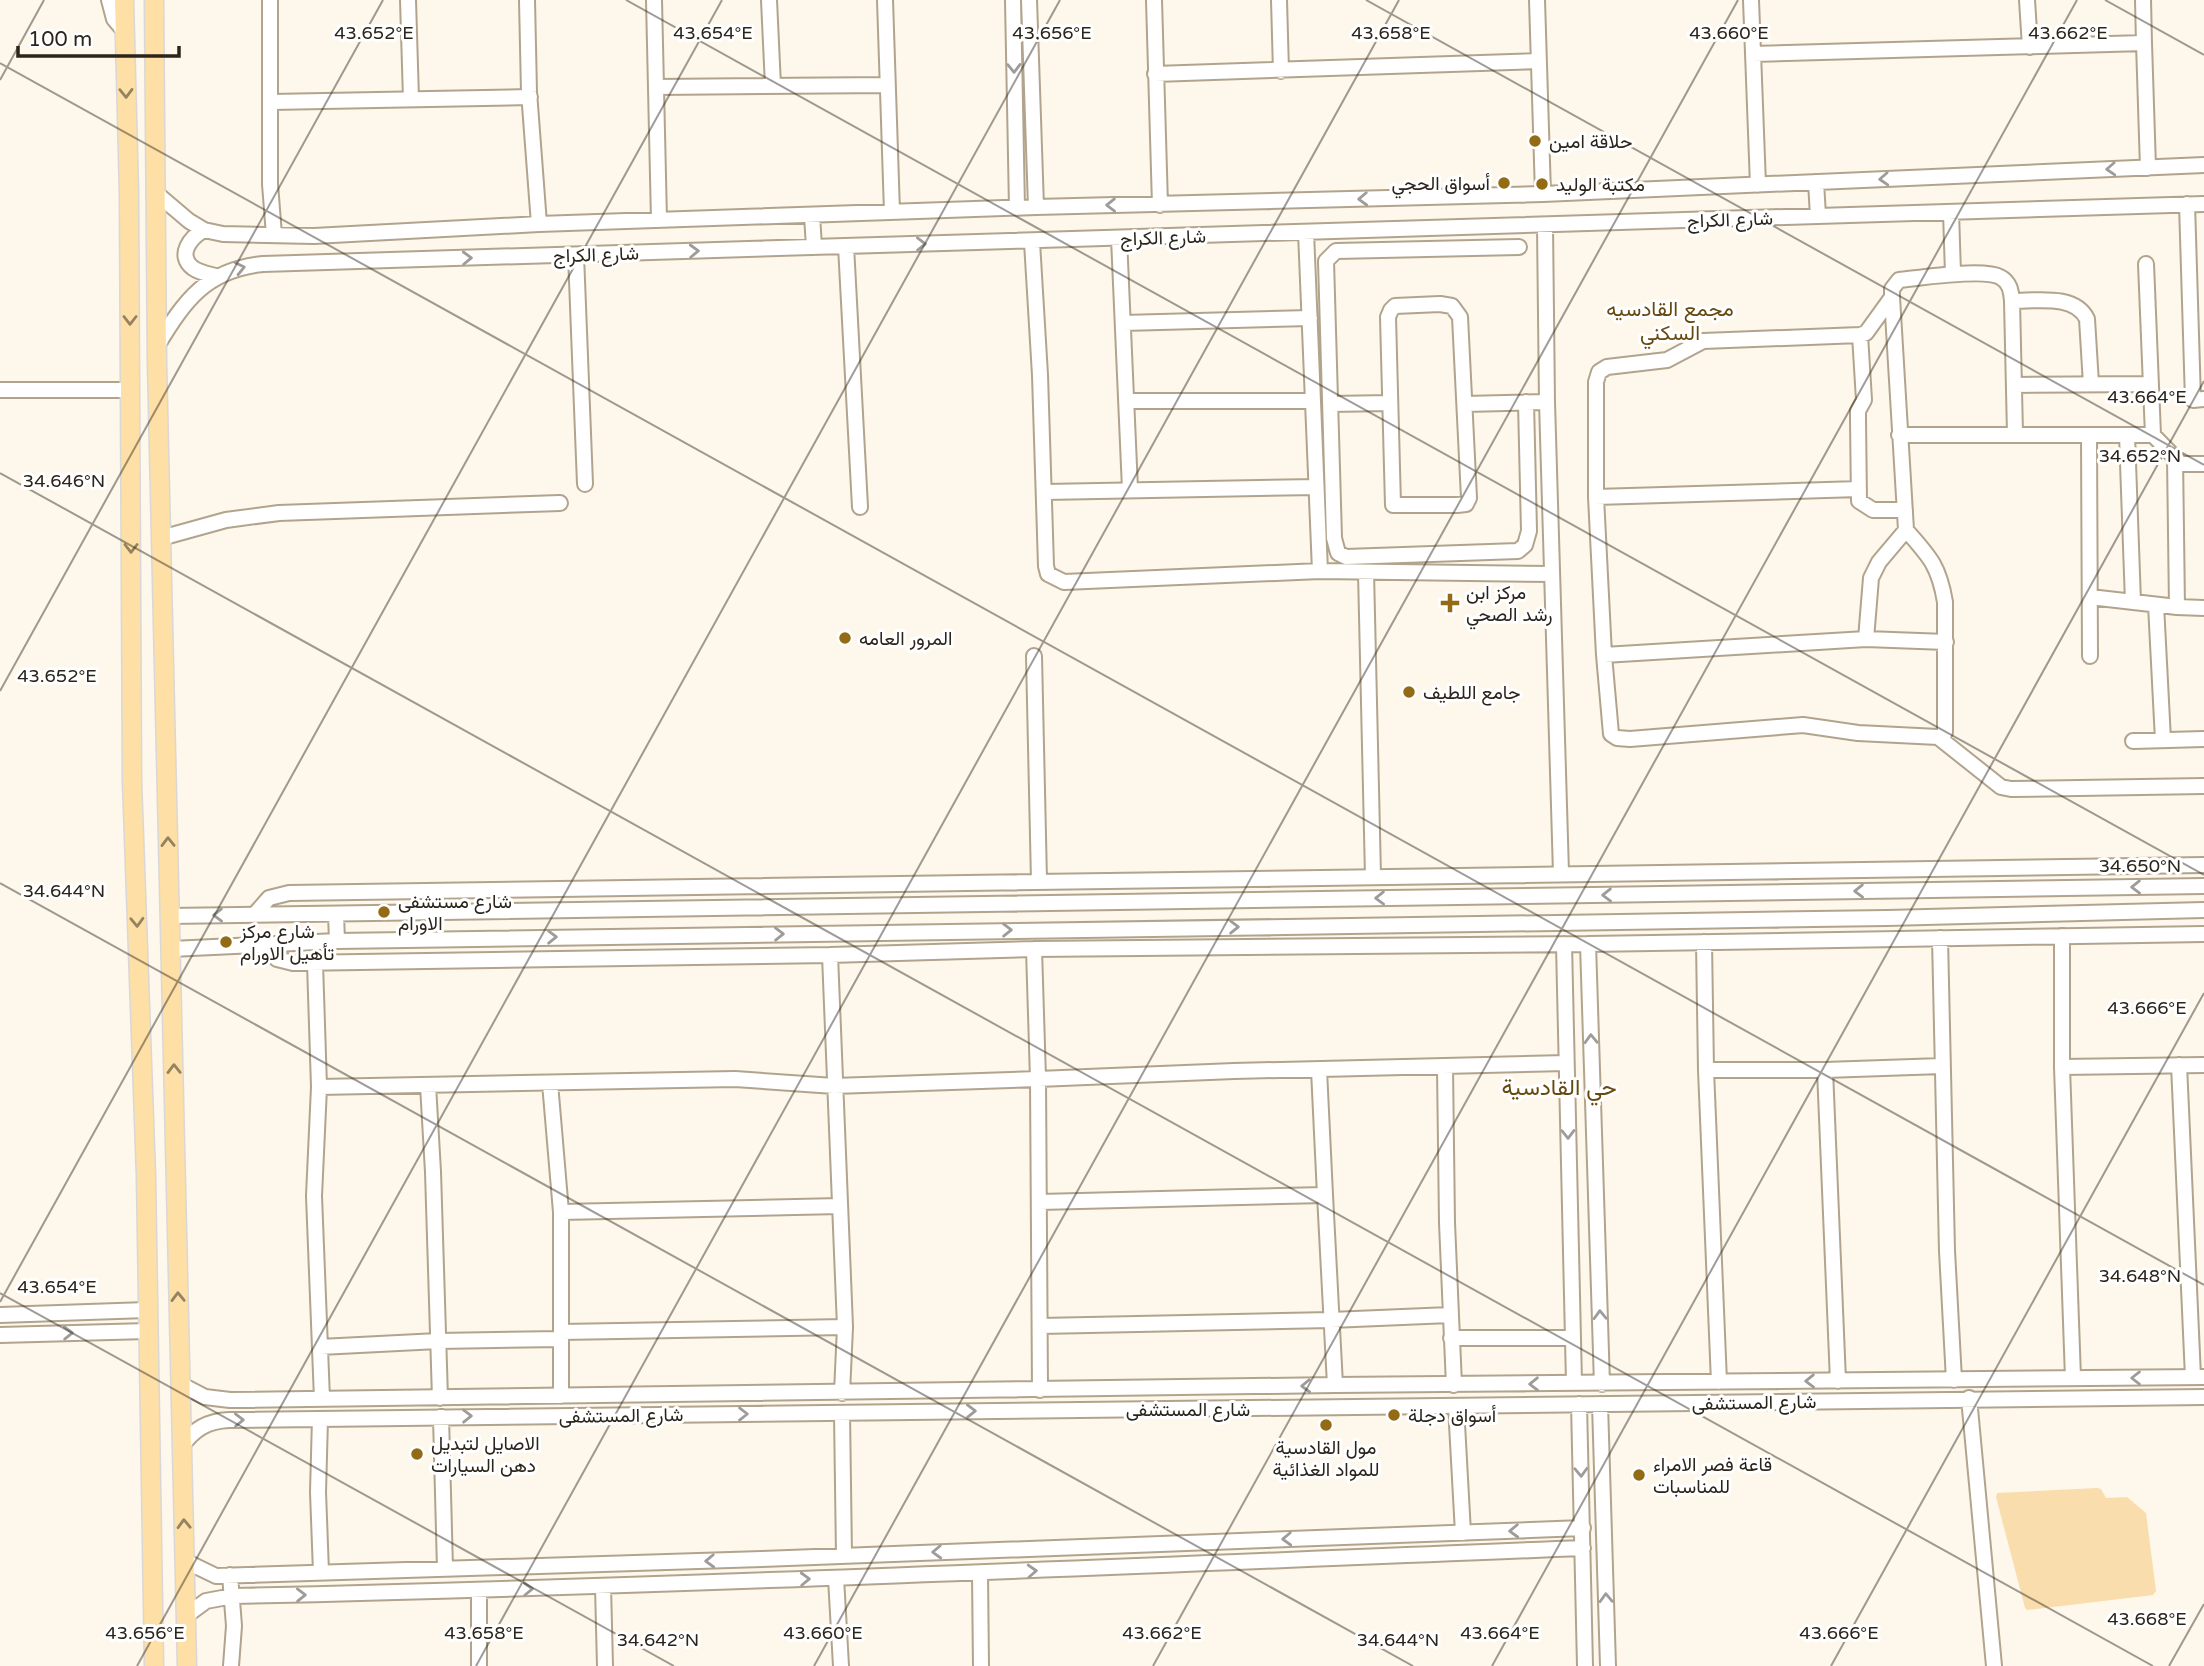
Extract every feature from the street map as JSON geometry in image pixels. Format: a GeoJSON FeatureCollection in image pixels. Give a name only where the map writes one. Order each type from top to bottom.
{"type":"FeatureCollection","features":[{"type":"Feature","properties":{"kind":"main road"},"geometry":{"type":"LineString","coordinates":[[124,0],[132,781],[146,1176],[154,1666]]}},
{"type":"Feature","properties":{"kind":"main road"},"geometry":{"type":"LineString","coordinates":[[154,0],[157,346],[187,1666]]}},
{"type":"Feature","properties":{"kind":"street"},"geometry":{"type":"LineString","coordinates":[[109,0],[114,19],[125,32]]}},
{"type":"Feature","properties":{"kind":"street"},"geometry":{"type":"LineString","coordinates":[[270,0],[270,184],[274,235]]}},
{"type":"Feature","properties":{"kind":"street"},"geometry":{"type":"LineString","coordinates":[[408,0],[411,99]]}},
{"type":"Feature","properties":{"kind":"street"},"geometry":{"type":"LineString","coordinates":[[527,0],[530,97],[539,224]]}},
{"type":"Feature","properties":{"kind":"street"},"geometry":{"type":"LineString","coordinates":[[654,0],[659,220]]}},
{"type":"Feature","properties":{"kind":"street"},"geometry":{"type":"LineString","coordinates":[[769,0],[773,86]]}},
{"type":"Feature","properties":{"kind":"street"},"geometry":{"type":"LineString","coordinates":[[885,0],[892,212]]}},
{"type":"Feature","properties":{"kind":"street"},"geometry":{"type":"LineString","coordinates":[[1013,0],[1017,208]]}},
{"type":"Feature","properties":{"kind":"street"},"geometry":{"type":"LineString","coordinates":[[1029,0],[1036,206]]}},
{"type":"Feature","properties":{"kind":"street"},"geometry":{"type":"LineString","coordinates":[[1154,0],[1160,205]]}},
{"type":"Feature","properties":{"kind":"street"},"geometry":{"type":"LineString","coordinates":[[1279,0],[1282,71]]}},
{"type":"Feature","properties":{"kind":"street"},"geometry":{"type":"LineString","coordinates":[[1537,0],[1543,194]]}},
{"type":"Feature","properties":{"kind":"street"},"geometry":{"type":"LineString","coordinates":[[1751,0],[1758,185]]}},
{"type":"Feature","properties":{"kind":"street"},"geometry":{"type":"LineString","coordinates":[[2027,0],[2030,47]]}},
{"type":"Feature","properties":{"kind":"street"},"geometry":{"type":"LineString","coordinates":[[2143,0],[2148,168]]}},
{"type":"Feature","properties":{"kind":"street"},"geometry":{"type":"LineString","coordinates":[[1753,54],[2144,43]]}},
{"type":"Feature","properties":{"kind":"street"},"geometry":{"type":"LineString","coordinates":[[1155,74],[1539,61]]}},
{"type":"Feature","properties":{"kind":"street"},"geometry":{"type":"LineString","coordinates":[[656,87],[888,85]]}},
{"type":"Feature","properties":{"kind":"street"},"geometry":{"type":"LineString","coordinates":[[271,102],[530,97]]}},
{"type":"Feature","properties":{"kind":"street"},"geometry":{"type":"LineString","coordinates":[[156,192],[189,221],[204,230],[314,236],[539,224],[1036,206],[1543,194],[2204,165]]}},
{"type":"Feature","properties":{"kind":"street"},"geometry":{"type":"LineString","coordinates":[[1815,182],[1818,216]]}},
{"type":"Feature","properties":{"kind":"street"},"geometry":{"type":"LineString","coordinates":[[2187,204],[2197,314],[2193,400],[2204,399]]}},
{"type":"Feature","properties":{"kind":"street","name":"شارع الكراج"},"geometry":{"type":"LineString","coordinates":[[157,346],[178,313],[216,276],[244,266],[263,264],[2204,204]]}},
{"type":"Feature","properties":{"kind":"street"},"geometry":{"type":"LineString","coordinates":[[1951,212],[1953,274]]}},
{"type":"Feature","properties":{"kind":"street"},"geometry":{"type":"LineString","coordinates":[[812,215],[814,247]]}},
{"type":"Feature","properties":{"kind":"street"},"geometry":{"type":"LineString","coordinates":[[1545,226],[1547,402],[1561,873]]}},
{"type":"Feature","properties":{"kind":"street"},"geometry":{"type":"LineString","coordinates":[[204,230],[187,244],[187,259],[194,268],[216,276]]}},
{"type":"Feature","properties":{"kind":"street"},"geometry":{"type":"LineString","coordinates":[[1306,232],[1320,571]]}},
{"type":"Feature","properties":{"kind":"street"},"geometry":{"type":"LineString","coordinates":[[1119,238],[1130,489]]}},
{"type":"Feature","properties":{"kind":"street"},"geometry":{"type":"LineString","coordinates":[[1032,242],[1048,573],[1064,582],[1320,571],[1552,574]]}},
{"type":"Feature","properties":{"kind":"street"},"geometry":{"type":"LineString","coordinates":[[846,246],[860,507]]}},
{"type":"Feature","properties":{"kind":"street"},"geometry":{"type":"LineString","coordinates":[[1520,247],[1336,251],[1330,254],[1326,261],[1334,538],[1338,553],[1346,557],[1518,551],[1525,545],[1529,531],[1526,402]]}},
{"type":"Feature","properties":{"kind":"street"},"geometry":{"type":"LineString","coordinates":[[576,255],[585,484]]}},
{"type":"Feature","properties":{"kind":"street"},"geometry":{"type":"LineString","coordinates":[[2146,264],[2153,435],[2181,464],[2204,464]]}},
{"type":"Feature","properties":{"kind":"street"},"geometry":{"type":"LineString","coordinates":[[1892,297],[1866,333],[1860,335],[1703,341],[1667,360],[1606,368],[1599,372],[1596,382],[1596,497],[1611,734],[1617,738],[1803,725],[1858,733],[1943,736],[1946,642],[1942,582],[1933,561],[1906,530],[1892,297],[1892,289],[1899,280],[1953,274],[1998,275],[2011,288],[2015,434]]}},
{"type":"Feature","properties":{"kind":"street"},"geometry":{"type":"LineString","coordinates":[[2012,301],[2064,302],[2083,310],[2087,319],[2091,384]]}},
{"type":"Feature","properties":{"kind":"street"},"geometry":{"type":"LineString","coordinates":[[1395,306],[1451,306],[1460,317],[1469,491],[1466,504],[1392,505],[1390,403],[1388,317],[1391,310],[1395,306]]}},
{"type":"Feature","properties":{"kind":"street"},"geometry":{"type":"LineString","coordinates":[[1123,323],[1310,318]]}},
{"type":"Feature","properties":{"kind":"street"},"geometry":{"type":"LineString","coordinates":[[1860,335],[1864,400],[1858,411],[1859,501],[1873,510],[1905,510]]}},
{"type":"Feature","properties":{"kind":"street"},"geometry":{"type":"LineString","coordinates":[[2014,385],[2151,384]]}},
{"type":"Feature","properties":{"kind":"street"},"geometry":{"type":"LineString","coordinates":[[0,390],[130,390]]}},
{"type":"Feature","properties":{"kind":"street"},"geometry":{"type":"LineString","coordinates":[[1126,401],[1313,401]]}},
{"type":"Feature","properties":{"kind":"street"},"geometry":{"type":"LineString","coordinates":[[1465,404],[1547,402]]}},
{"type":"Feature","properties":{"kind":"street"},"geometry":{"type":"LineString","coordinates":[[1330,404],[1390,403]]}},
{"type":"Feature","properties":{"kind":"street"},"geometry":{"type":"LineString","coordinates":[[1899,435],[2153,435]]}},
{"type":"Feature","properties":{"kind":"street"},"geometry":{"type":"LineString","coordinates":[[2090,435],[2090,656]]}},
{"type":"Feature","properties":{"kind":"street"},"geometry":{"type":"LineString","coordinates":[[2127,435],[2133,602]]}},
{"type":"Feature","properties":{"kind":"street"},"geometry":{"type":"LineString","coordinates":[[2175,457],[2178,607]]}},
{"type":"Feature","properties":{"kind":"street"},"geometry":{"type":"LineString","coordinates":[[1045,492],[1316,487]]}},
{"type":"Feature","properties":{"kind":"street"},"geometry":{"type":"LineString","coordinates":[[1596,497],[1859,489]]}},
{"type":"Feature","properties":{"kind":"street"},"geometry":{"type":"LineString","coordinates":[[162,538],[226,520],[279,513],[560,503]]}},
{"type":"Feature","properties":{"kind":"street"},"geometry":{"type":"LineString","coordinates":[[1866,639],[1871,578],[1880,562],[1906,530]]}},
{"type":"Feature","properties":{"kind":"street"},"geometry":{"type":"LineString","coordinates":[[1366,572],[1373,876]]}},
{"type":"Feature","properties":{"kind":"street"},"geometry":{"type":"LineString","coordinates":[[2090,597],[2204,608]]}},
{"type":"Feature","properties":{"kind":"street"},"geometry":{"type":"LineString","coordinates":[[2156,605],[2163,740]]}},
{"type":"Feature","properties":{"kind":"street"},"geometry":{"type":"LineString","coordinates":[[1604,655],[1866,639],[1946,642]]}},
{"type":"Feature","properties":{"kind":"street"},"geometry":{"type":"LineString","coordinates":[[1034,656],[1039,881]]}},
{"type":"Feature","properties":{"kind":"street"},"geometry":{"type":"LineString","coordinates":[[1937,737],[2001,787],[2011,789],[2204,786]]}},
{"type":"Feature","properties":{"kind":"street"},"geometry":{"type":"LineString","coordinates":[[2133,741],[2204,739]]}},
{"type":"Feature","properties":{"kind":"street"},"geometry":{"type":"LineString","coordinates":[[255,914],[269,898],[289,893],[2204,865]]}},
{"type":"Feature","properties":{"kind":"street"},"geometry":{"type":"LineString","coordinates":[[1888,869],[1889,891]]}},
{"type":"Feature","properties":{"kind":"street"},"geometry":{"type":"LineString","coordinates":[[1446,875],[1448,897]]}},
{"type":"Feature","properties":{"kind":"street"},"geometry":{"type":"LineString","coordinates":[[749,886],[750,908]]}},
{"type":"Feature","properties":{"kind":"street"},"geometry":{"type":"LineString","coordinates":[[169,916],[2204,886]]}},
{"type":"Feature","properties":{"kind":"street"},"geometry":{"type":"LineString","coordinates":[[513,891],[513,911]]}},
{"type":"Feature","properties":{"kind":"street"},"geometry":{"type":"LineString","coordinates":[[1651,894],[1652,921]]}},
{"type":"Feature","properties":{"kind":"street"},"geometry":{"type":"LineString","coordinates":[[967,905],[968,931]]}},
{"type":"Feature","properties":{"kind":"street"},"geometry":{"type":"LineString","coordinates":[[170,949],[337,941],[2204,911]]}},
{"type":"Feature","properties":{"kind":"street"},"geometry":{"type":"LineString","coordinates":[[335,914],[337,941]]}},
{"type":"Feature","properties":{"kind":"street"},"geometry":{"type":"LineString","coordinates":[[1886,918],[1888,939]]}},
{"type":"Feature","properties":{"kind":"street"},"geometry":{"type":"LineString","coordinates":[[1342,926],[1342,946]]}},
{"type":"Feature","properties":{"kind":"street"},"geometry":{"type":"LineString","coordinates":[[751,934],[751,956]]}},
{"type":"Feature","properties":{"kind":"street"},"geometry":{"type":"LineString","coordinates":[[261,944],[282,961],[315,963],[1034,949],[1588,944],[2204,934]]}},
{"type":"Feature","properties":{"kind":"street"},"geometry":{"type":"LineString","coordinates":[[2062,936],[2062,1067],[2073,1378]]}},
{"type":"Feature","properties":{"kind":"street"},"geometry":{"type":"LineString","coordinates":[[513,938],[513,960]]}},
{"type":"Feature","properties":{"kind":"street"},"geometry":{"type":"LineString","coordinates":[[1940,938],[1947,1251],[1954,1380]]}},
{"type":"Feature","properties":{"kind":"street"},"geometry":{"type":"LineString","coordinates":[[1704,942],[1706,1070],[1719,1382]]}},
{"type":"Feature","properties":{"kind":"street"},"geometry":{"type":"LineString","coordinates":[[1564,944],[1574,1383]]}},
{"type":"Feature","properties":{"kind":"street"},"geometry":{"type":"LineString","coordinates":[[1588,944],[1602,1384]]}},
{"type":"Feature","properties":{"kind":"street"},"geometry":{"type":"LineString","coordinates":[[1034,949],[1038,1079],[1040,1390]]}},
{"type":"Feature","properties":{"kind":"street"},"geometry":{"type":"LineString","coordinates":[[830,955],[845,1327],[842,1393]]}},
{"type":"Feature","properties":{"kind":"street"},"geometry":{"type":"LineString","coordinates":[[315,963],[319,1087],[314,1196],[322,1399]]}},
{"type":"Feature","properties":{"kind":"street"},"geometry":{"type":"LineString","coordinates":[[319,1087],[735,1079],[834,1086],[1566,1063]]}},
{"type":"Feature","properties":{"kind":"street"},"geometry":{"type":"LineString","coordinates":[[2179,1065],[2198,1377]]}},
{"type":"Feature","properties":{"kind":"street"},"geometry":{"type":"LineString","coordinates":[[2062,1067],[2204,1065]]}},
{"type":"Feature","properties":{"kind":"street"},"geometry":{"type":"LineString","coordinates":[[1706,1070],[1942,1066]]}},
{"type":"Feature","properties":{"kind":"street"},"geometry":{"type":"LineString","coordinates":[[1445,1068],[1454,1385]]}},
{"type":"Feature","properties":{"kind":"street"},"geometry":{"type":"LineString","coordinates":[[1319,1070],[1335,1385]]}},
{"type":"Feature","properties":{"kind":"street"},"geometry":{"type":"LineString","coordinates":[[1825,1070],[1838,1381]]}},
{"type":"Feature","properties":{"kind":"street"},"geometry":{"type":"LineString","coordinates":[[550,1083],[561,1212],[562,1396]]}},
{"type":"Feature","properties":{"kind":"street"},"geometry":{"type":"LineString","coordinates":[[428,1085],[440,1398]]}},
{"type":"Feature","properties":{"kind":"street"},"geometry":{"type":"LineString","coordinates":[[1039,1202],[1325,1195]]}},
{"type":"Feature","properties":{"kind":"street"},"geometry":{"type":"LineString","coordinates":[[561,1212],[840,1206]]}},
{"type":"Feature","properties":{"kind":"street"},"geometry":{"type":"LineString","coordinates":[[1570,1208],[1596,1206]]}},
{"type":"Feature","properties":{"kind":"street"},"geometry":{"type":"LineString","coordinates":[[0,1315],[147,1310]]}},
{"type":"Feature","properties":{"kind":"street"},"geometry":{"type":"LineString","coordinates":[[1040,1326],[1331,1321],[1450,1315]]}},
{"type":"Feature","properties":{"kind":"street"},"geometry":{"type":"LineString","coordinates":[[320,1347],[561,1335],[845,1327]]}},
{"type":"Feature","properties":{"kind":"street"},"geometry":{"type":"LineString","coordinates":[[0,1335],[148,1331]]}},
{"type":"Feature","properties":{"kind":"street"},"geometry":{"type":"LineString","coordinates":[[1451,1338],[1573,1338]]}},
{"type":"Feature","properties":{"kind":"street","name":"شارع المستشفى"},"geometry":{"type":"LineString","coordinates":[[180,1384],[196,1394],[222,1400],[2198,1377]]}},
{"type":"Feature","properties":{"kind":"street"},"geometry":{"type":"LineString","coordinates":[[1895,1380],[1896,1400]]}},
{"type":"Feature","properties":{"kind":"street"},"geometry":{"type":"LineString","coordinates":[[1245,1388],[1245,1409]]}},
{"type":"Feature","properties":{"kind":"street"},"geometry":{"type":"LineString","coordinates":[[711,1394],[712,1414]]}},
{"type":"Feature","properties":{"kind":"street","name":"شارع المستشفى"},"geometry":{"type":"LineString","coordinates":[[181,1447],[196,1430],[218,1421],[2204,1397]]}},
{"type":"Feature","properties":{"kind":"street"},"geometry":{"type":"LineString","coordinates":[[391,1398],[392,1418]]}},
{"type":"Feature","properties":{"kind":"street"},"geometry":{"type":"LineString","coordinates":[[1969,1398],[1994,1666]]}},
{"type":"Feature","properties":{"kind":"street"},"geometry":{"type":"LineString","coordinates":[[1579,1404],[1585,1659],[1608,1659],[1600,1404]]}},
{"type":"Feature","properties":{"kind":"street"},"geometry":{"type":"LineString","coordinates":[[1456,1406],[1463,1532]]}},
{"type":"Feature","properties":{"kind":"street"},"geometry":{"type":"LineString","coordinates":[[842,1413],[844,1556]]}},
{"type":"Feature","properties":{"kind":"street"},"geometry":{"type":"LineString","coordinates":[[441,1417],[445,1569]]}},
{"type":"Feature","properties":{"kind":"street"},"geometry":{"type":"LineString","coordinates":[[320,1419],[318,1492],[321,1572]]}},
{"type":"Feature","properties":{"kind":"street"},"geometry":{"type":"LineString","coordinates":[[185,1561],[216,1576],[762,1559],[1583,1528]]}},
{"type":"Feature","properties":{"kind":"street"},"geometry":{"type":"LineString","coordinates":[[1243,1541],[1244,1562]]}},
{"type":"Feature","properties":{"kind":"street"},"geometry":{"type":"LineString","coordinates":[[187,1615],[205,1601],[233,1596],[479,1591],[979,1574],[1583,1548]]}},
{"type":"Feature","properties":{"kind":"street"},"geometry":{"type":"LineString","coordinates":[[762,1559],[764,1580]]}},
{"type":"Feature","properties":{"kind":"street"},"geometry":{"type":"LineString","coordinates":[[979,1574],[981,1666]]}},
{"type":"Feature","properties":{"kind":"street"},"geometry":{"type":"LineString","coordinates":[[230,1575],[234,1626],[231,1666]]}},
{"type":"Feature","properties":{"kind":"street"},"geometry":{"type":"LineString","coordinates":[[836,1577],[841,1666]]}},
{"type":"Feature","properties":{"kind":"street"},"geometry":{"type":"LineString","coordinates":[[603,1586],[605,1666]]}},
{"type":"Feature","properties":{"kind":"street"},"geometry":{"type":"LineString","coordinates":[[479,1591],[480,1666]]}},
{"type":"Feature","properties":{"kind":"shaded area"},"geometry":{"type":"Polygon","coordinates":[[[2101,1489],[2106,1498],[2127,1497],[2146,1513],[2156,1591],[2153,1595],[2027,1610],[1997,1493],[2101,1489]]]}},
{"type":"Feature","properties":{"kind":"place","name":"حلاقة امين"},"geometry":{"type":"Point","coordinates":[1535,141]}},
{"type":"Feature","properties":{"kind":"place","name":"أسواق الحجي"},"geometry":{"type":"Point","coordinates":[1504,183]}},
{"type":"Feature","properties":{"kind":"place","name":"مكتبة الوليد"},"geometry":{"type":"Point","coordinates":[1542,184]}},
{"type":"Feature","properties":{"kind":"place","name":"مركز ابن رشد الصحي"},"geometry":{"type":"Point","coordinates":[1450,603]}},
{"type":"Feature","properties":{"kind":"place","name":"المرور العامه"},"geometry":{"type":"Point","coordinates":[845,638]}},
{"type":"Feature","properties":{"kind":"place","name":"جامع اللطیف"},"geometry":{"type":"Point","coordinates":[1409,692]}},
{"type":"Feature","properties":{"kind":"place","name":"شارع مستشفى الاورام"},"geometry":{"type":"Point","coordinates":[384,912]}},
{"type":"Feature","properties":{"kind":"place","name":"شارع مركز تأهيل الاورام"},"geometry":{"type":"Point","coordinates":[226,942]}},
{"type":"Feature","properties":{"kind":"place","name":"أسواق دجلة"},"geometry":{"type":"Point","coordinates":[1394,1415]}},
{"type":"Feature","properties":{"kind":"place","name":"مول القادسية للمواد الغذائية"},"geometry":{"type":"Point","coordinates":[1326,1425]}},
{"type":"Feature","properties":{"kind":"place","name":"الاصايل لتبديل دهن السيارات"},"geometry":{"type":"Point","coordinates":[417,1454]}},
{"type":"Feature","properties":{"kind":"place","name":"قاعة فصر الامراء للمناسبات"},"geometry":{"type":"Point","coordinates":[1639,1475]}},
{"type":"Feature","properties":{"kind":"district","name":"مجمع القادسيه السكني"},"geometry":{"type":"Point","coordinates":[1670,321]}},
{"type":"Feature","properties":{"kind":"district","name":"حي القادسية"},"geometry":{"type":"Point","coordinates":[1559,1087]}}]}
